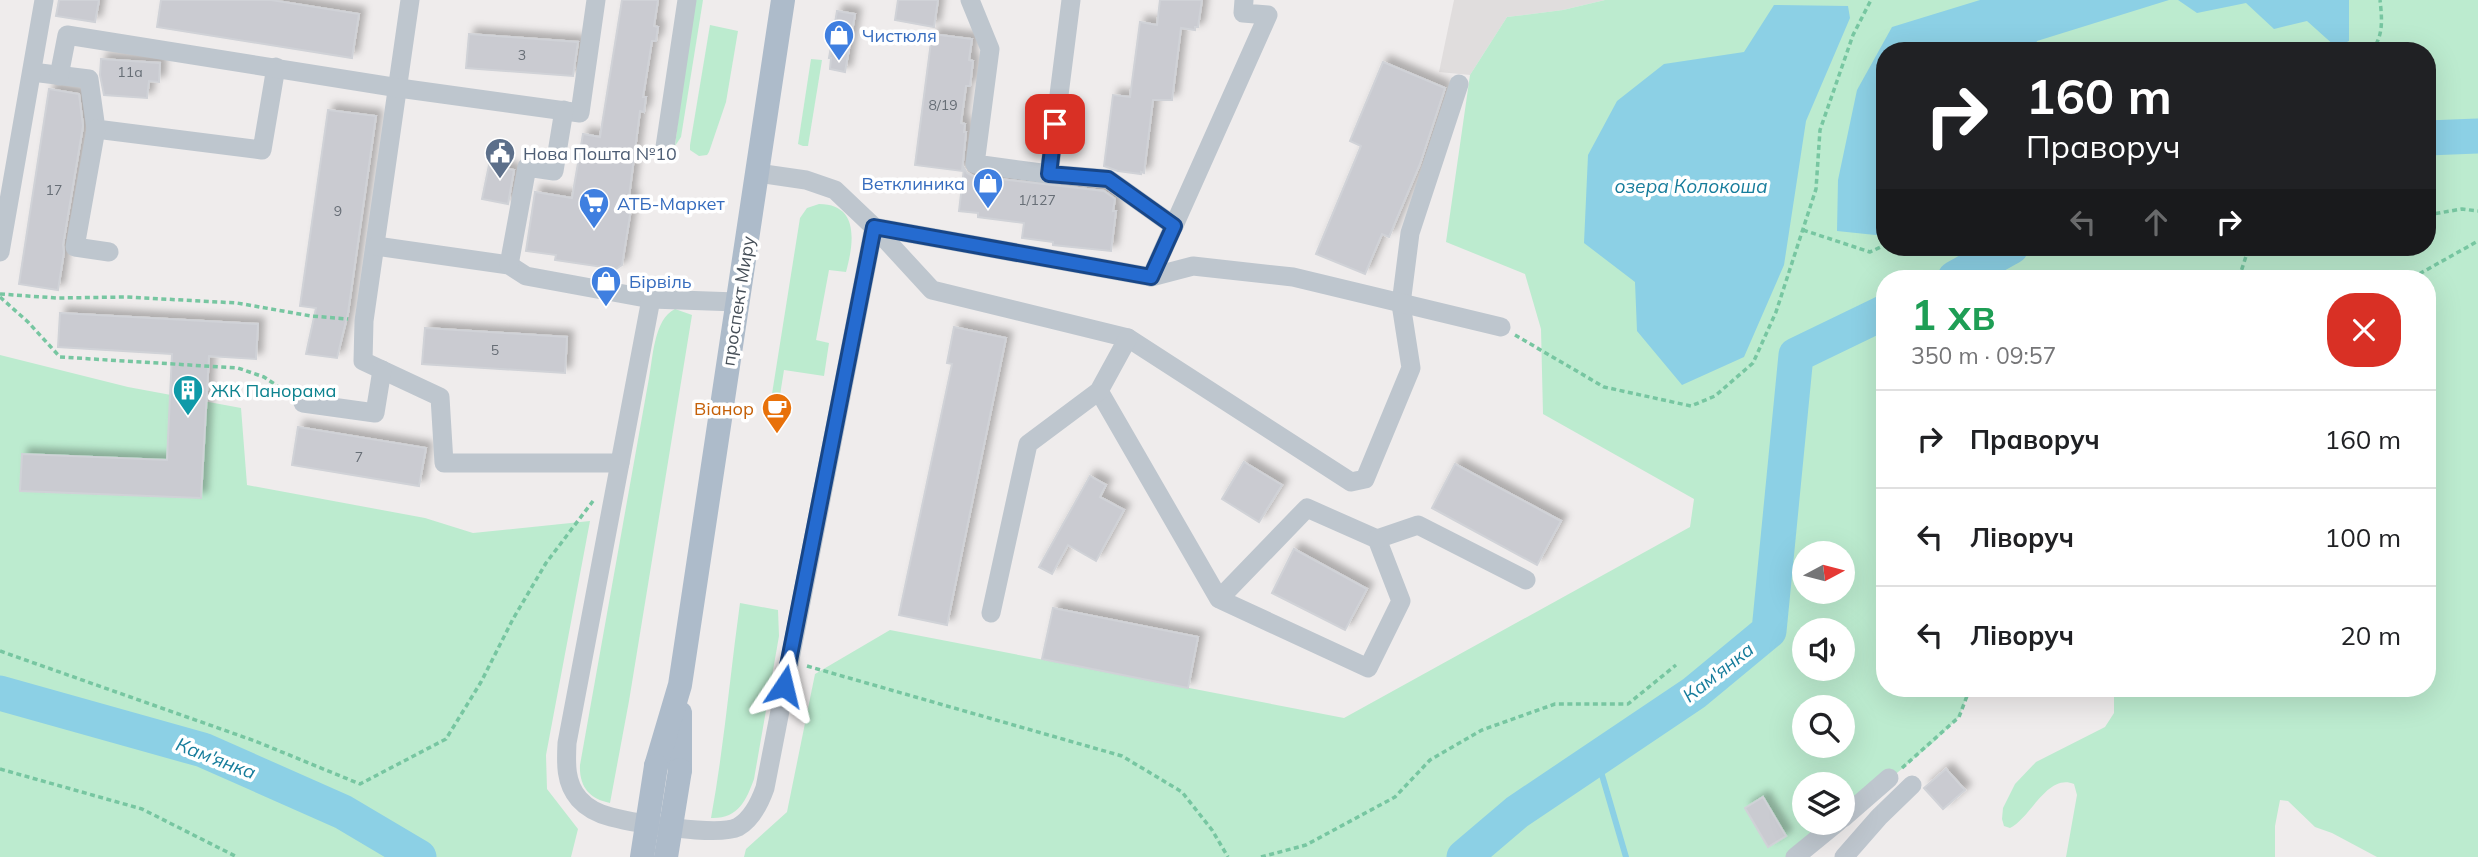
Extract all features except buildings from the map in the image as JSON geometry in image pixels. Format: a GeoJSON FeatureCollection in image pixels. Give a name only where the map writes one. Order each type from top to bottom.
{"type":"FeatureCollection","features":[{"type":"Feature","properties":{"kind":"main road","name":"проспект Миру"},"geometry":{"type":"LineString","coordinates":[[666,857],[668,768],[783,0]]}},
{"type":"Feature","properties":{"kind":"main road","name":"проспект Миру"},"geometry":{"type":"LineString","coordinates":[[642,857],[668,768]]}},
{"type":"Feature","properties":{"kind":"street"},"geometry":{"type":"LineString","coordinates":[[0,252],[44,0]]}},
{"type":"Feature","properties":{"kind":"street"},"geometry":{"type":"LineString","coordinates":[[410,0],[364,321],[363,362],[440,397],[444,463],[620,463]]}},
{"type":"Feature","properties":{"kind":"street"},"geometry":{"type":"LineString","coordinates":[[59,76],[67,35],[276,66],[399,88],[580,113],[596,0]]}},
{"type":"Feature","properties":{"kind":"street"},"geometry":{"type":"LineString","coordinates":[[666,150],[687,0]]}},
{"type":"Feature","properties":{"kind":"street"},"geometry":{"type":"LineString","coordinates":[[970,0],[990,49],[975,164],[1108,179],[1174,226]]}},
{"type":"Feature","properties":{"kind":"street"},"geometry":{"type":"LineString","coordinates":[[1049,174],[1071,0]]}},
{"type":"Feature","properties":{"kind":"street"},"geometry":{"type":"LineString","coordinates":[[1151,277],[1268,15],[1243,13],[1244,0]]}},
{"type":"Feature","properties":{"kind":"street"},"geometry":{"type":"LineString","coordinates":[[96,129],[262,150],[276,66]]}},
{"type":"Feature","properties":{"kind":"street"},"geometry":{"type":"LineString","coordinates":[[32,72],[89,79],[96,129],[75,247],[109,252]]}},
{"type":"Feature","properties":{"kind":"street"},"geometry":{"type":"LineString","coordinates":[[757,173],[806,180],[835,190],[874,227],[932,290],[1128,338],[1351,482],[1365,479],[1411,368],[1401,304],[1410,233],[1459,84]]}},
{"type":"Feature","properties":{"kind":"street"},"geometry":{"type":"LineString","coordinates":[[509,265],[527,167],[554,171],[564,110]]}},
{"type":"Feature","properties":{"kind":"street"},"geometry":{"type":"LineString","coordinates":[[874,227],[1151,277],[1193,266],[1293,277],[1501,327]]}},
{"type":"Feature","properties":{"kind":"street"},"geometry":{"type":"LineString","coordinates":[[660,297],[620,463],[567,743],[566,765],[569,783],[579,799],[590,809],[611,817],[701,831],[722,831],[738,827],[760,802],[765,788],[874,227]]}},
{"type":"Feature","properties":{"kind":"street"},"geometry":{"type":"LineString","coordinates":[[376,246],[509,265],[526,276],[660,297],[737,302]]}},
{"type":"Feature","properties":{"kind":"street"},"geometry":{"type":"LineString","coordinates":[[990,613],[1028,444],[1099,391],[1128,338]]}},
{"type":"Feature","properties":{"kind":"street"},"geometry":{"type":"LineString","coordinates":[[303,403],[375,413],[382,370]]}},
{"type":"Feature","properties":{"kind":"street"},"geometry":{"type":"LineString","coordinates":[[1099,391],[1219,599],[1368,668],[1401,601],[1377,539]]}},
{"type":"Feature","properties":{"kind":"street"},"geometry":{"type":"LineString","coordinates":[[1219,599],[1307,508],[1377,539],[1419,525],[1526,580]]}},
{"type":"Feature","properties":{"kind":"street"},"geometry":{"type":"LineString","coordinates":[[1855,808],[1889,778]]}},
{"type":"Feature","properties":{"kind":"street"},"geometry":{"type":"LineString","coordinates":[[1844,857],[1912,785]]}},
{"type":"Feature","properties":{"kind":"street"},"geometry":{"type":"LineString","coordinates":[[1795,857],[1816,850],[1828,835]]}},
{"type":"Feature","properties":{"kind":"path"},"geometry":{"type":"LineString","coordinates":[[1501,327],[1604,387],[1691,406],[1715,396],[1753,363],[1776,312],[1816,189],[1820,130],[1853,35],[1871,0]]}},
{"type":"Feature","properties":{"kind":"path"},"geometry":{"type":"LineString","coordinates":[[2378,42],[2383,21],[2380,0]]}},
{"type":"Feature","properties":{"kind":"path"},"geometry":{"type":"LineString","coordinates":[[2436,213],[2462,209],[2478,211]]}},
{"type":"Feature","properties":{"kind":"path"},"geometry":{"type":"LineString","coordinates":[[1803,230],[1870,252],[1876,249]]}},
{"type":"Feature","properties":{"kind":"path"},"geometry":{"type":"LineString","coordinates":[[2426,270],[2478,241]]}},
{"type":"Feature","properties":{"kind":"path"},"geometry":{"type":"LineString","coordinates":[[0,295],[57,298],[127,297],[237,303],[311,316],[364,321]]}},
{"type":"Feature","properties":{"kind":"path"},"geometry":{"type":"LineString","coordinates":[[0,295],[60,357],[238,368],[264,377],[303,403]]}},
{"type":"Feature","properties":{"kind":"path"},"geometry":{"type":"LineString","coordinates":[[0,651],[255,741],[360,784],[446,739],[547,563],[598,494]]}},
{"type":"Feature","properties":{"kind":"path"},"geometry":{"type":"LineString","coordinates":[[788,661],[1122,756],[1182,792],[1212,830],[1228,857]]}},
{"type":"Feature","properties":{"kind":"path"},"geometry":{"type":"LineString","coordinates":[[1261,857],[1306,845],[1395,797],[1430,760],[1482,730],[1555,704],[1628,704],[1676,665]]}},
{"type":"Feature","properties":{"kind":"path"},"geometry":{"type":"LineString","coordinates":[[1889,778],[1934,742],[1959,717],[1967,697]]}},
{"type":"Feature","properties":{"kind":"path"},"geometry":{"type":"LineString","coordinates":[[0,769],[142,809],[237,857]]}},
{"type":"Feature","properties":{"kind":"shaded area"},"geometry":{"type":"Polygon","coordinates":[[[1454,0],[1605,0],[1563,10],[1507,17],[1470,75],[1439,72],[1454,0]]]}},
{"type":"Feature","properties":{"kind":"green space"},"geometry":{"type":"Polygon","coordinates":[[[692,0],[703,0],[681,137],[675,146],[692,0]]]}},
{"type":"Feature","properties":{"kind":"green space"},"geometry":{"type":"Polygon","coordinates":[[[1605,0],[2478,0],[2478,857],[2377,857],[2315,827],[2288,801],[2280,800],[2275,826],[2275,857],[2066,857],[2077,795],[2074,784],[2064,782],[2047,790],[2018,823],[2010,828],[2004,826],[2002,819],[2003,808],[2015,784],[2036,762],[2105,727],[2114,713],[2114,697],[2436,697],[2436,270],[1876,270],[1876,697],[1967,697],[1959,717],[1934,742],[1855,808],[1855,772],[1792,772],[1792,835],[1823,835],[1795,857],[744,857],[746,849],[787,812],[815,674],[890,630],[1344,718],[1690,527],[1694,499],[1543,414],[1541,329],[1525,274],[1446,242],[1470,75],[1507,17],[1563,10],[1605,0]]]}},
{"type":"Feature","properties":{"kind":"green space"},"geometry":{"type":"Polygon","coordinates":[[[710,25],[738,31],[726,102],[709,152],[699,156],[690,150],[690,145],[710,25]]]}},
{"type":"Feature","properties":{"kind":"green space"},"geometry":{"type":"Polygon","coordinates":[[[811,59],[822,60],[808,146],[803,146],[798,144],[811,59]]]}},
{"type":"Feature","properties":{"kind":"green space"},"geometry":{"type":"Polygon","coordinates":[[[819,204],[833,206],[842,211],[848,219],[852,239],[846,272],[829,270],[816,340],[829,343],[824,376],[784,370],[776,420],[768,419],[800,218],[807,208],[819,204]]]}},
{"type":"Feature","properties":{"kind":"green space"},"geometry":{"type":"Polygon","coordinates":[[[675,309],[692,315],[610,803],[596,798],[587,790],[581,779],[580,765],[653,350],[663,321],[675,309]]]}},
{"type":"Feature","properties":{"kind":"green space"},"geometry":{"type":"Polygon","coordinates":[[[0,355],[128,387],[241,408],[247,485],[425,518],[473,533],[590,521],[546,755],[547,789],[578,829],[571,857],[0,857],[0,355]]]}},
{"type":"Feature","properties":{"kind":"green space"},"geometry":{"type":"Polygon","coordinates":[[[740,603],[778,610],[779,636],[754,779],[740,807],[728,815],[711,818],[723,738],[740,603]]]}},
{"type":"Feature","properties":{"kind":"water"},"geometry":{"type":"Polygon","coordinates":[[[1980,0],[2169,0],[2037,42],[1884,42],[1892,27],[1980,0]]]}},
{"type":"Feature","properties":{"kind":"water"},"geometry":{"type":"Polygon","coordinates":[[[2178,0],[2349,0],[2349,41],[2330,42],[2307,21],[2274,29],[2246,3],[2197,13],[2178,0]]]}},
{"type":"Feature","properties":{"kind":"water","name":"озера Колокоша"},"geometry":{"type":"Polygon","coordinates":[[[1774,5],[1848,6],[1850,18],[1806,121],[1784,265],[1744,357],[1682,385],[1637,331],[1635,282],[1584,243],[1588,155],[1617,101],[1664,64],[1744,52],[1774,5]]]}},
{"type":"Feature","properties":{"kind":"water"},"geometry":{"type":"Polygon","coordinates":[[[1876,56],[1876,235],[1837,231],[1838,180],[1857,90],[1876,56]]]}},
{"type":"Feature","properties":{"kind":"waterway","name":"Кам'янка"},"geometry":{"type":"LineString","coordinates":[[2436,138],[2478,136]]}},
{"type":"Feature","properties":{"kind":"waterway","name":"Кам'янка"},"geometry":{"type":"LineString","coordinates":[[1969,270],[1995,256]]}},
{"type":"Feature","properties":{"kind":"waterway","name":"Кам'янка"},"geometry":{"type":"LineString","coordinates":[[1464,857],[1517,812],[1694,693],[1769,631],[1796,355],[1876,316]]}},
{"type":"Feature","properties":{"kind":"waterway","name":"Кам'янка"},"geometry":{"type":"LineString","coordinates":[[0,693],[203,750],[343,812],[419,857]]}},
{"type":"Feature","properties":{"kind":"waterway"},"geometry":{"type":"LineString","coordinates":[[1597,758],[1626,857]]}},
{"type":"Feature","properties":{"kind":"place","name":"Чистюля"},"geometry":{"type":"Point","coordinates":[839,62]}},
{"type":"Feature","properties":{"kind":"place","name":"Нова Пошта №10"},"geometry":{"type":"Point","coordinates":[500,180]}},
{"type":"Feature","properties":{"kind":"place","name":"Ветклиника"},"geometry":{"type":"Point","coordinates":[988,210]}},
{"type":"Feature","properties":{"kind":"place","name":"АТБ-Маркет"},"geometry":{"type":"Point","coordinates":[594,230]}},
{"type":"Feature","properties":{"kind":"place","name":"Бірвіль"},"geometry":{"type":"Point","coordinates":[606,308]}},
{"type":"Feature","properties":{"kind":"place","name":"ЖК Панорама"},"geometry":{"type":"Point","coordinates":[188,417]}},
{"type":"Feature","properties":{"kind":"place","name":"Віанор"},"geometry":{"type":"Point","coordinates":[777,435]}},
{"type":"Feature","properties":{"kind":"route"},"geometry":{"type":"LineString","coordinates":[[784,686],[874,227],[1151,277],[1174,226],[1108,179],[1049,174],[1055,124]]}}]}
